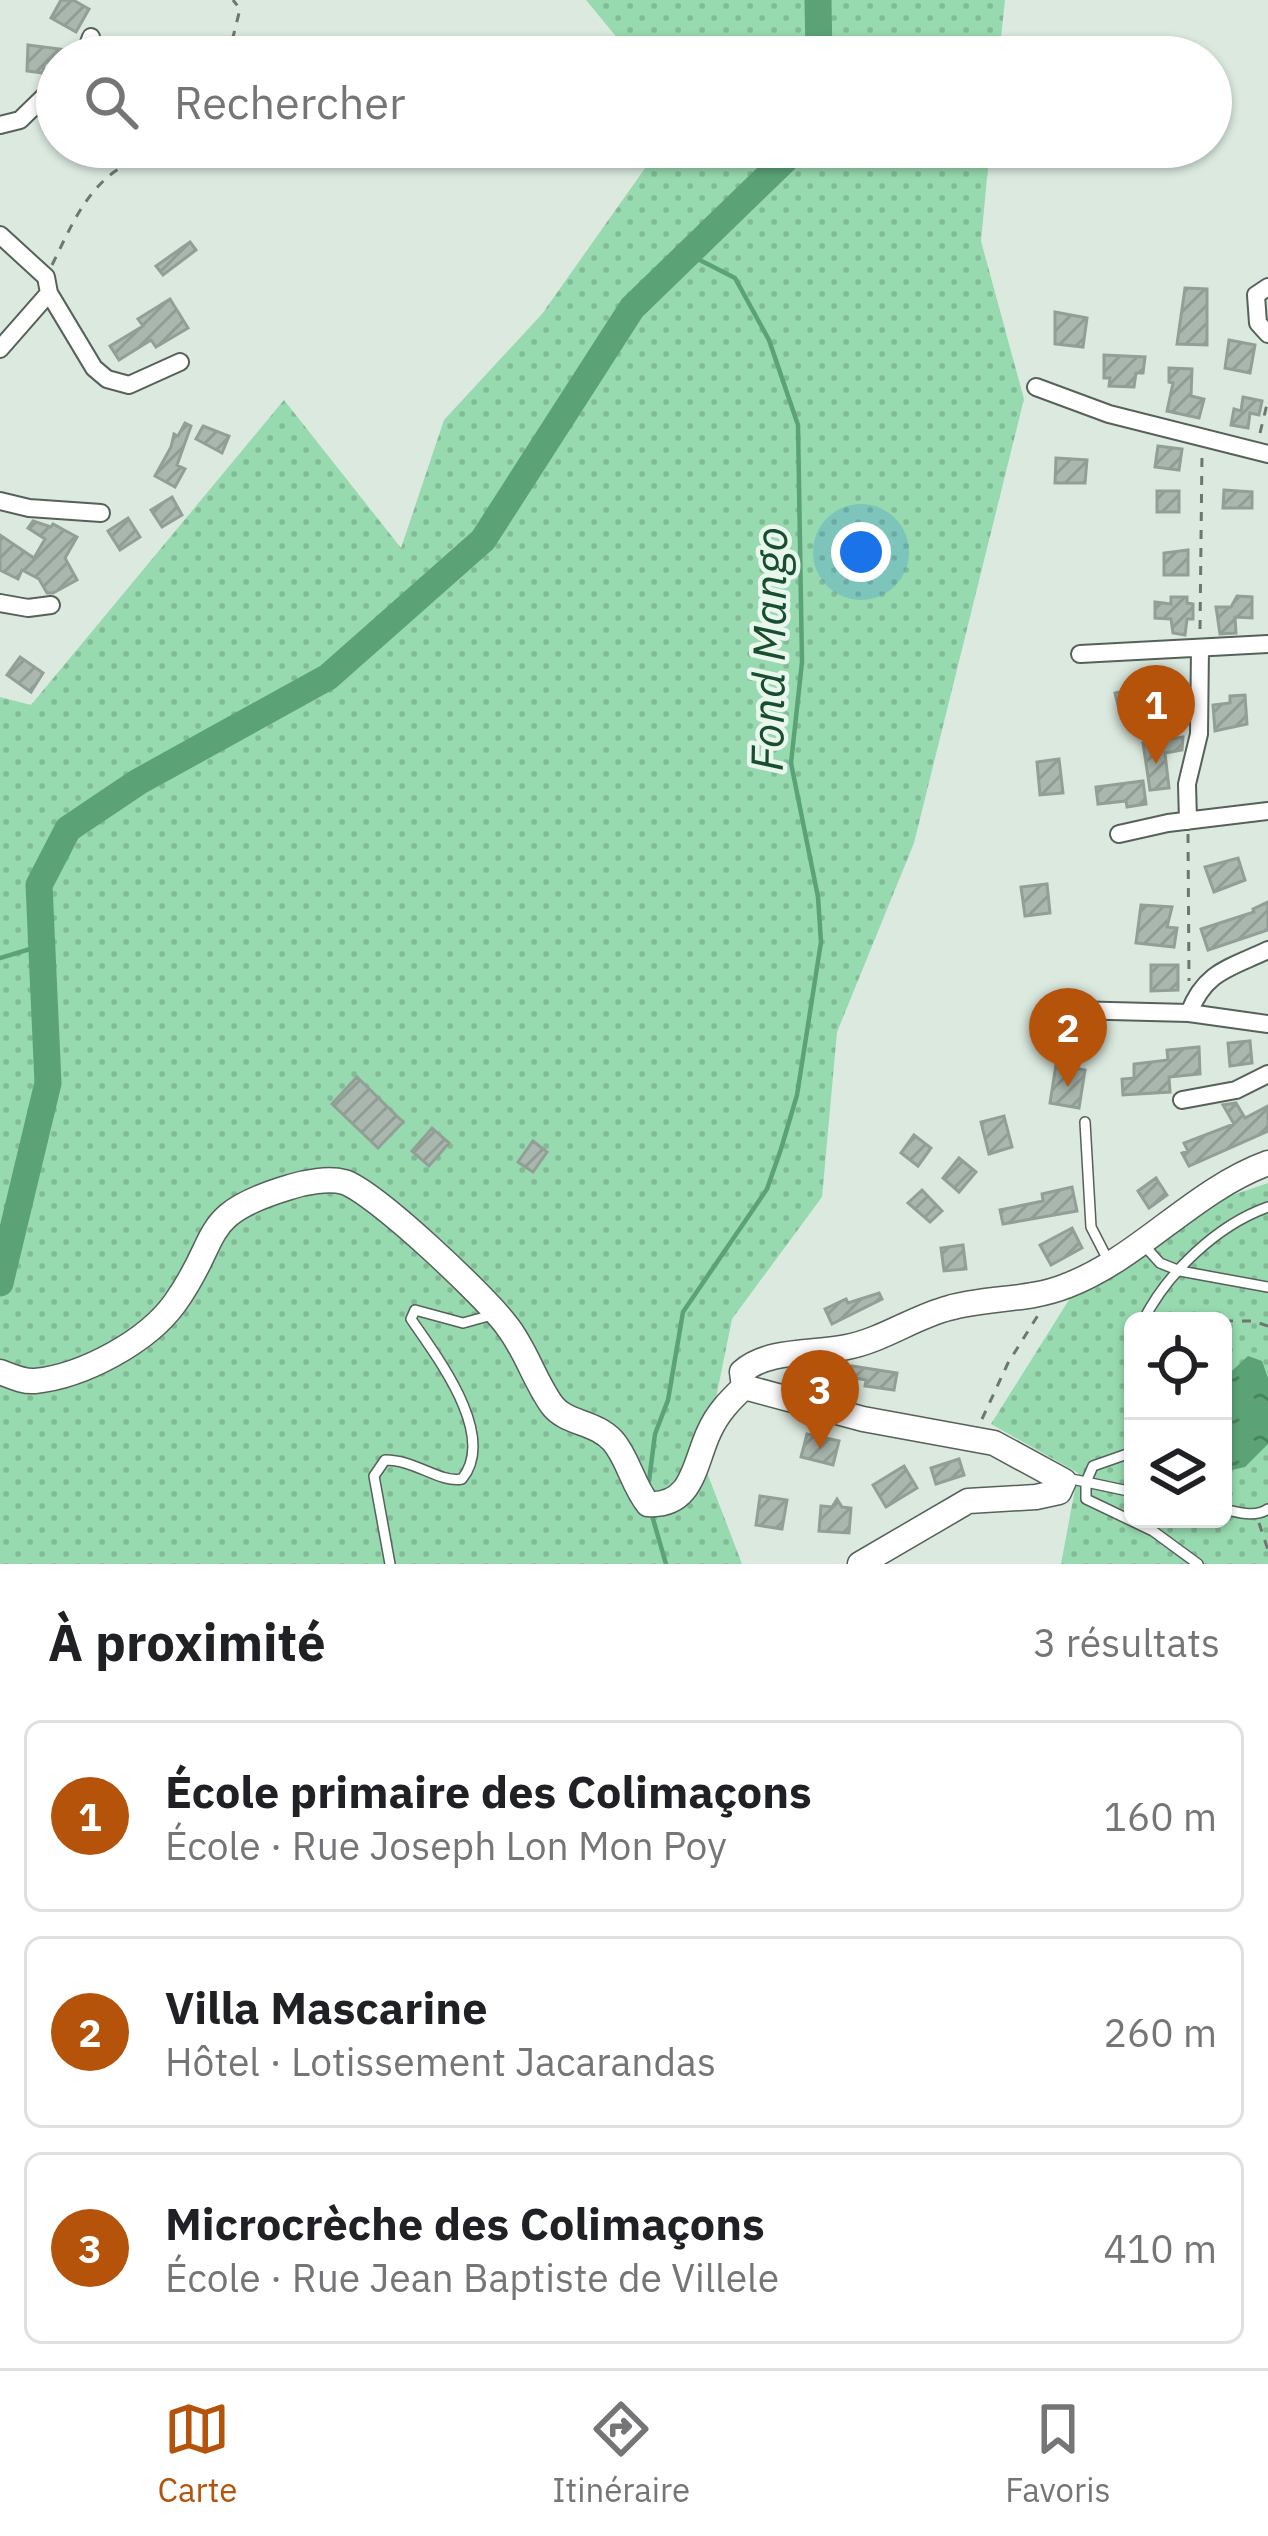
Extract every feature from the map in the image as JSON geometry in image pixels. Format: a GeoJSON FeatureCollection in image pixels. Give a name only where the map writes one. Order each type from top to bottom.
{"type":"FeatureCollection","features":[{"type":"Feature","properties":{"kind":"main road"},"geometry":{"type":"LineString","coordinates":[[745,1388],[742,1372],[761,1360],[850,1347],[944,1309],[1054,1290],[1109,1262],[1200,1197],[1268,1163]]}},
{"type":"Feature","properties":{"kind":"main road"},"geometry":{"type":"LineString","coordinates":[[0,1372],[29,1382],[104,1358],[145,1332],[175,1304],[212,1233],[229,1213],[249,1199],[306,1182],[344,1182],[377,1203],[497,1313],[523,1349],[553,1406],[565,1417],[591,1424],[617,1444],[648,1504],[664,1505],[691,1483],[708,1432],[725,1404],[745,1388]]}},
{"type":"Feature","properties":{"kind":"main road"},"geometry":{"type":"LineString","coordinates":[[745,1388],[863,1419],[994,1443],[1074,1479]]}},
{"type":"Feature","properties":{"kind":"main road"},"geometry":{"type":"LineString","coordinates":[[860,1564],[956,1506],[987,1498],[1059,1492],[1074,1479]]}},
{"type":"Feature","properties":{"kind":"street"},"geometry":{"type":"LineString","coordinates":[[0,125],[20,120],[36,104]]}},
{"type":"Feature","properties":{"kind":"street"},"geometry":{"type":"LineString","coordinates":[[0,235],[48,285],[94,368],[106,380],[129,385],[180,362]]}},
{"type":"Feature","properties":{"kind":"street"},"geometry":{"type":"LineString","coordinates":[[0,349],[48,285]]}},
{"type":"Feature","properties":{"kind":"street"},"geometry":{"type":"LineString","coordinates":[[1268,287],[1256,295],[1258,323],[1268,334]]}},
{"type":"Feature","properties":{"kind":"street"},"geometry":{"type":"LineString","coordinates":[[1036,387],[1109,414],[1262,452]]}},
{"type":"Feature","properties":{"kind":"street"},"geometry":{"type":"LineString","coordinates":[[0,501],[101,513]]}},
{"type":"Feature","properties":{"kind":"street"},"geometry":{"type":"LineString","coordinates":[[0,602],[28,608],[51,605]]}},
{"type":"Feature","properties":{"kind":"street"},"geometry":{"type":"LineString","coordinates":[[1080,654],[1268,644]]}},
{"type":"Feature","properties":{"kind":"street"},"geometry":{"type":"LineString","coordinates":[[1188,820],[1187,784],[1199,734],[1200,648]]}},
{"type":"Feature","properties":{"kind":"street"},"geometry":{"type":"LineString","coordinates":[[1119,834],[1268,811]]}},
{"type":"Feature","properties":{"kind":"street"},"geometry":{"type":"LineString","coordinates":[[1189,1012],[1207,979],[1268,950]]}},
{"type":"Feature","properties":{"kind":"street"},"geometry":{"type":"LineString","coordinates":[[1071,1010],[1189,1012],[1268,1024]]}},
{"type":"Feature","properties":{"kind":"street"},"geometry":{"type":"LineString","coordinates":[[1182,1100],[1236,1090],[1268,1074]]}},
{"type":"Feature","properties":{"kind":"lane"},"geometry":{"type":"LineString","coordinates":[[1085,1122],[1091,1227],[1109,1262]]}},
{"type":"Feature","properties":{"kind":"lane"},"geometry":{"type":"LineString","coordinates":[[1148,1312],[1155,1297],[1209,1241],[1246,1215],[1268,1207]]}},
{"type":"Feature","properties":{"kind":"lane"},"geometry":{"type":"LineString","coordinates":[[1140,1242],[1160,1263],[1180,1271],[1268,1287]]}},
{"type":"Feature","properties":{"kind":"lane"},"geometry":{"type":"LineString","coordinates":[[390,1564],[374,1475],[385,1460],[409,1460],[449,1481],[462,1479],[470,1469],[473,1441],[456,1385],[411,1319],[415,1310],[463,1323],[497,1313]]}},
{"type":"Feature","properties":{"kind":"lane"},"geometry":{"type":"LineString","coordinates":[[1074,1479],[1124,1455]]}},
{"type":"Feature","properties":{"kind":"lane"},"geometry":{"type":"LineString","coordinates":[[1074,1479],[1124,1490]]}},
{"type":"Feature","properties":{"kind":"lane"},"geometry":{"type":"LineString","coordinates":[[1074,1479],[1086,1499],[1154,1531],[1198,1564]]}},
{"type":"Feature","properties":{"kind":"lane"},"geometry":{"type":"LineString","coordinates":[[1232,1510],[1256,1513],[1268,1509]]}},
{"type":"Feature","properties":{"kind":"path"},"geometry":{"type":"LineString","coordinates":[[233,0],[240,9],[233,36]]}},
{"type":"Feature","properties":{"kind":"path"},"geometry":{"type":"LineString","coordinates":[[48,285],[82,205],[117,168]]}},
{"type":"Feature","properties":{"kind":"path"},"geometry":{"type":"LineString","coordinates":[[1262,452],[1268,400]]}},
{"type":"Feature","properties":{"kind":"path"},"geometry":{"type":"LineString","coordinates":[[1200,648],[1202,439]]}},
{"type":"Feature","properties":{"kind":"path"},"geometry":{"type":"LineString","coordinates":[[1188,820],[1189,1012]]}},
{"type":"Feature","properties":{"kind":"path"},"geometry":{"type":"LineString","coordinates":[[972,1439],[1008,1363],[1054,1290]]}},
{"type":"Feature","properties":{"kind":"path"},"geometry":{"type":"LineString","coordinates":[[1232,1321],[1268,1327]]}},
{"type":"Feature","properties":{"kind":"path"},"geometry":{"type":"LineString","coordinates":[[1256,1513],[1268,1550]]}},
{"type":"Feature","properties":{"kind":"shaded area"},"geometry":{"type":"Polygon","coordinates":[[[586,0],[1005,0],[1001,36],[616,36],[586,0]]]}},
{"type":"Feature","properties":{"kind":"shaded area"},"geometry":{"type":"Polygon","coordinates":[[[645,168],[988,168],[981,241],[1024,399],[914,843],[837,1032],[822,1197],[732,1319],[703,1462],[742,1564],[0,1564],[0,697],[31,705],[284,400],[401,548],[444,420],[542,314],[645,168]]]}},
{"type":"Feature","properties":{"kind":"shaded area"},"geometry":{"type":"Polygon","coordinates":[[[1268,1183],[1268,1564],[1061,1564],[1078,1473],[991,1424],[1072,1295],[1224,1198],[1268,1183]]]}},
{"type":"Feature","properties":{"kind":"water"},"geometry":{"type":"Polygon","coordinates":[[[1248,1356],[1262,1361],[1268,1378],[1268,1444],[1245,1467],[1232,1470],[1232,1420],[1232,1371],[1248,1356]]]}},
{"type":"Feature","properties":{"kind":"building"},"geometry":{"type":"Polygon","coordinates":[[[61,0],[73,0],[89,9],[76,32],[51,18],[61,0]]]}},
{"type":"Feature","properties":{"kind":"building"},"geometry":{"type":"Polygon","coordinates":[[[28,45],[36,46],[36,72],[27,71],[28,45]]]}},
{"type":"Feature","properties":{"kind":"building"},"geometry":{"type":"Polygon","coordinates":[[[190,242],[196,250],[163,275],[156,266],[190,242]]]}},
{"type":"Feature","properties":{"kind":"building"},"geometry":{"type":"Polygon","coordinates":[[[1185,288],[1207,289],[1207,345],[1177,344],[1185,288]]]}},
{"type":"Feature","properties":{"kind":"building"},"geometry":{"type":"Polygon","coordinates":[[[170,299],[188,328],[156,347],[151,340],[119,360],[110,346],[143,326],[138,319],[170,299]]]}},
{"type":"Feature","properties":{"kind":"building"},"geometry":{"type":"Polygon","coordinates":[[[1055,312],[1087,318],[1083,347],[1055,344],[1055,312]]]}},
{"type":"Feature","properties":{"kind":"building"},"geometry":{"type":"Polygon","coordinates":[[[1229,340],[1255,345],[1250,373],[1225,368],[1229,340]]]}},
{"type":"Feature","properties":{"kind":"building"},"geometry":{"type":"Polygon","coordinates":[[[1104,355],[1145,357],[1143,373],[1136,373],[1134,387],[1109,386],[1110,378],[1104,378],[1104,355]]]}},
{"type":"Feature","properties":{"kind":"building"},"geometry":{"type":"Polygon","coordinates":[[[1169,368],[1192,369],[1191,396],[1204,399],[1199,418],[1167,411],[1173,383],[1169,382],[1169,368]]]}},
{"type":"Feature","properties":{"kind":"building"},"geometry":{"type":"Polygon","coordinates":[[[1243,397],[1262,401],[1259,415],[1250,413],[1248,428],[1231,425],[1234,409],[1241,411],[1243,397]]]}},
{"type":"Feature","properties":{"kind":"building"},"geometry":{"type":"Polygon","coordinates":[[[185,423],[191,426],[177,465],[185,469],[175,487],[155,476],[174,434],[178,436],[185,423]]]}},
{"type":"Feature","properties":{"kind":"building"},"geometry":{"type":"Polygon","coordinates":[[[203,426],[229,436],[222,453],[196,439],[203,426]]]}},
{"type":"Feature","properties":{"kind":"building"},"geometry":{"type":"Polygon","coordinates":[[[1158,446],[1182,449],[1179,470],[1155,467],[1158,446]]]}},
{"type":"Feature","properties":{"kind":"building"},"geometry":{"type":"Polygon","coordinates":[[[1056,458],[1087,460],[1085,483],[1055,483],[1056,458]]]}},
{"type":"Feature","properties":{"kind":"building"},"geometry":{"type":"Polygon","coordinates":[[[1224,490],[1252,492],[1252,508],[1223,508],[1224,490]]]}},
{"type":"Feature","properties":{"kind":"building"},"geometry":{"type":"Polygon","coordinates":[[[1157,491],[1179,491],[1179,512],[1157,512],[1157,491]]]}},
{"type":"Feature","properties":{"kind":"building"},"geometry":{"type":"Polygon","coordinates":[[[172,497],[182,515],[162,527],[151,510],[172,497]]]}},
{"type":"Feature","properties":{"kind":"building"},"geometry":{"type":"Polygon","coordinates":[[[128,518],[140,537],[120,550],[108,531],[128,518]]]}},
{"type":"Feature","properties":{"kind":"building"},"geometry":{"type":"Polygon","coordinates":[[[33,521],[53,524],[77,537],[65,558],[77,580],[53,593],[22,570],[18,579],[0,570],[0,535],[34,558],[45,539],[28,528],[33,521]]]}},
{"type":"Feature","properties":{"kind":"building"},"geometry":{"type":"Polygon","coordinates":[[[1188,550],[1188,575],[1164,575],[1164,553],[1188,550]]]}},
{"type":"Feature","properties":{"kind":"building"},"geometry":{"type":"Polygon","coordinates":[[[1237,596],[1252,597],[1252,618],[1235,617],[1236,633],[1220,634],[1216,607],[1231,607],[1237,596]]]}},
{"type":"Feature","properties":{"kind":"building"},"geometry":{"type":"Polygon","coordinates":[[[1171,597],[1187,597],[1187,603],[1193,604],[1193,619],[1187,619],[1185,635],[1173,633],[1171,619],[1155,618],[1155,602],[1171,604],[1171,597]]]}},
{"type":"Feature","properties":{"kind":"building"},"geometry":{"type":"Polygon","coordinates":[[[20,657],[43,673],[31,692],[7,675],[20,657]]]}},
{"type":"Feature","properties":{"kind":"building"},"geometry":{"type":"Polygon","coordinates":[[[1174,678],[1179,698],[1120,713],[1115,693],[1174,678]]]}},
{"type":"Feature","properties":{"kind":"building"},"geometry":{"type":"Polygon","coordinates":[[[1245,695],[1247,724],[1215,731],[1213,705],[1245,695]]]}},
{"type":"Feature","properties":{"kind":"building"},"geometry":{"type":"Polygon","coordinates":[[[1183,737],[1182,750],[1165,753],[1169,788],[1150,790],[1143,743],[1183,737]]]}},
{"type":"Feature","properties":{"kind":"building"},"geometry":{"type":"Polygon","coordinates":[[[1059,759],[1063,793],[1040,795],[1037,762],[1059,759]]]}},
{"type":"Feature","properties":{"kind":"building"},"geometry":{"type":"Polygon","coordinates":[[[1143,781],[1146,804],[1098,804],[1096,787],[1143,781]]]}},
{"type":"Feature","properties":{"kind":"building"},"geometry":{"type":"Polygon","coordinates":[[[1238,858],[1245,880],[1214,892],[1205,867],[1238,858]]]}},
{"type":"Feature","properties":{"kind":"building"},"geometry":{"type":"Polygon","coordinates":[[[1047,884],[1050,913],[1025,916],[1021,887],[1047,884]]]}},
{"type":"Feature","properties":{"kind":"building"},"geometry":{"type":"Polygon","coordinates":[[[1268,902],[1268,930],[1208,950],[1201,929],[1254,912],[1268,902]]]}},
{"type":"Feature","properties":{"kind":"building"},"geometry":{"type":"Polygon","coordinates":[[[1141,905],[1172,907],[1167,927],[1177,928],[1174,947],[1136,943],[1141,905]]]}},
{"type":"Feature","properties":{"kind":"building"},"geometry":{"type":"Polygon","coordinates":[[[1151,965],[1178,965],[1178,990],[1151,991],[1151,965]]]}},
{"type":"Feature","properties":{"kind":"building"},"geometry":{"type":"Polygon","coordinates":[[[1250,1041],[1252,1063],[1230,1066],[1228,1043],[1250,1041]]]}},
{"type":"Feature","properties":{"kind":"building"},"geometry":{"type":"Polygon","coordinates":[[[1199,1047],[1200,1074],[1169,1077],[1170,1092],[1123,1095],[1122,1079],[1134,1078],[1134,1064],[1168,1060],[1167,1050],[1199,1047]]]}},
{"type":"Feature","properties":{"kind":"building"},"geometry":{"type":"Polygon","coordinates":[[[1056,1065],[1085,1070],[1079,1108],[1050,1103],[1056,1065]]]}},
{"type":"Feature","properties":{"kind":"building"},"geometry":{"type":"Polygon","coordinates":[[[357,1077],[403,1122],[378,1148],[332,1104],[357,1077]]]}},
{"type":"Feature","properties":{"kind":"building"},"geometry":{"type":"Polygon","coordinates":[[[1236,1103],[1245,1118],[1268,1106],[1268,1131],[1189,1166],[1182,1153],[1188,1151],[1184,1143],[1234,1124],[1223,1105],[1236,1103]]]}},
{"type":"Feature","properties":{"kind":"building"},"geometry":{"type":"Polygon","coordinates":[[[1004,1116],[1012,1147],[989,1154],[981,1122],[1004,1116]]]}},
{"type":"Feature","properties":{"kind":"building"},"geometry":{"type":"Polygon","coordinates":[[[432,1128],[449,1143],[429,1166],[412,1151],[432,1128]]]}},
{"type":"Feature","properties":{"kind":"building"},"geometry":{"type":"Polygon","coordinates":[[[914,1135],[931,1148],[918,1166],[901,1153],[914,1135]]]}},
{"type":"Feature","properties":{"kind":"building"},"geometry":{"type":"Polygon","coordinates":[[[533,1141],[547,1152],[533,1172],[518,1162],[533,1141]]]}},
{"type":"Feature","properties":{"kind":"building"},"geometry":{"type":"Polygon","coordinates":[[[959,1158],[976,1172],[959,1192],[943,1178],[959,1158]]]}},
{"type":"Feature","properties":{"kind":"building"},"geometry":{"type":"Polygon","coordinates":[[[1156,1178],[1167,1195],[1149,1208],[1138,1191],[1156,1178]]]}},
{"type":"Feature","properties":{"kind":"building"},"geometry":{"type":"Polygon","coordinates":[[[1072,1187],[1077,1211],[1003,1224],[1000,1210],[1043,1201],[1042,1194],[1072,1187]]]}},
{"type":"Feature","properties":{"kind":"building"},"geometry":{"type":"Polygon","coordinates":[[[922,1190],[942,1211],[930,1222],[908,1203],[922,1190]]]}},
{"type":"Feature","properties":{"kind":"building"},"geometry":{"type":"Polygon","coordinates":[[[1072,1228],[1082,1248],[1051,1265],[1040,1245],[1072,1228]]]}},
{"type":"Feature","properties":{"kind":"building"},"geometry":{"type":"Polygon","coordinates":[[[963,1245],[966,1269],[944,1271],[941,1248],[963,1245]]]}},
{"type":"Feature","properties":{"kind":"building"},"geometry":{"type":"Polygon","coordinates":[[[879,1293],[882,1299],[832,1324],[825,1309],[846,1299],[848,1303],[879,1293]]]}},
{"type":"Feature","properties":{"kind":"building"},"geometry":{"type":"Polygon","coordinates":[[[852,1366],[897,1373],[894,1390],[865,1386],[866,1380],[850,1377],[852,1366]]]}},
{"type":"Feature","properties":{"kind":"building"},"geometry":{"type":"Polygon","coordinates":[[[807,1434],[839,1441],[833,1465],[801,1457],[807,1434]]]}},
{"type":"Feature","properties":{"kind":"building"},"geometry":{"type":"Polygon","coordinates":[[[959,1459],[964,1475],[936,1484],[931,1468],[959,1459]]]}},
{"type":"Feature","properties":{"kind":"building"},"geometry":{"type":"Polygon","coordinates":[[[904,1466],[917,1488],[886,1507],[873,1485],[904,1466]]]}},
{"type":"Feature","properties":{"kind":"building"},"geometry":{"type":"Polygon","coordinates":[[[760,1496],[787,1500],[782,1529],[756,1525],[760,1496]]]}},
{"type":"Feature","properties":{"kind":"building"},"geometry":{"type":"Polygon","coordinates":[[[837,1499],[842,1507],[851,1508],[849,1533],[819,1531],[821,1506],[832,1507],[837,1499]]]}},
{"type":"Feature","properties":{"kind":"waterway"},"geometry":{"type":"LineString","coordinates":[[818,0],[819,36]]}},
{"type":"Feature","properties":{"kind":"waterway"},"geometry":{"type":"LineString","coordinates":[[0,1283],[48,1083],[39,885],[68,829],[138,782],[328,677],[483,540],[632,308],[776,168]]}},
{"type":"Feature","properties":{"kind":"waterway","name":"Fond Mango"},"geometry":{"type":"LineString","coordinates":[[649,1481],[683,1312],[767,1189],[781,1149],[797,1095],[821,942],[818,897],[791,763],[802,662],[798,425],[769,340],[735,278],[688,254]]}},
{"type":"Feature","properties":{"kind":"waterway"},"geometry":{"type":"LineString","coordinates":[[0,958],[40,946]]}},
{"type":"Feature","properties":{"kind":"waterway","name":"Fond Mango"},"geometry":{"type":"LineString","coordinates":[[651,1512],[666,1564]]}},
{"type":"Feature","properties":{"kind":"place","name":"École primaire des Colimaçons"},"geometry":{"type":"Point","coordinates":[1156,764]}},
{"type":"Feature","properties":{"kind":"place","name":"Villa Mascarine"},"geometry":{"type":"Point","coordinates":[1068,1087]}},
{"type":"Feature","properties":{"kind":"place","name":"Microcrèche des Colimaçons"},"geometry":{"type":"Point","coordinates":[820,1449]}}]}
